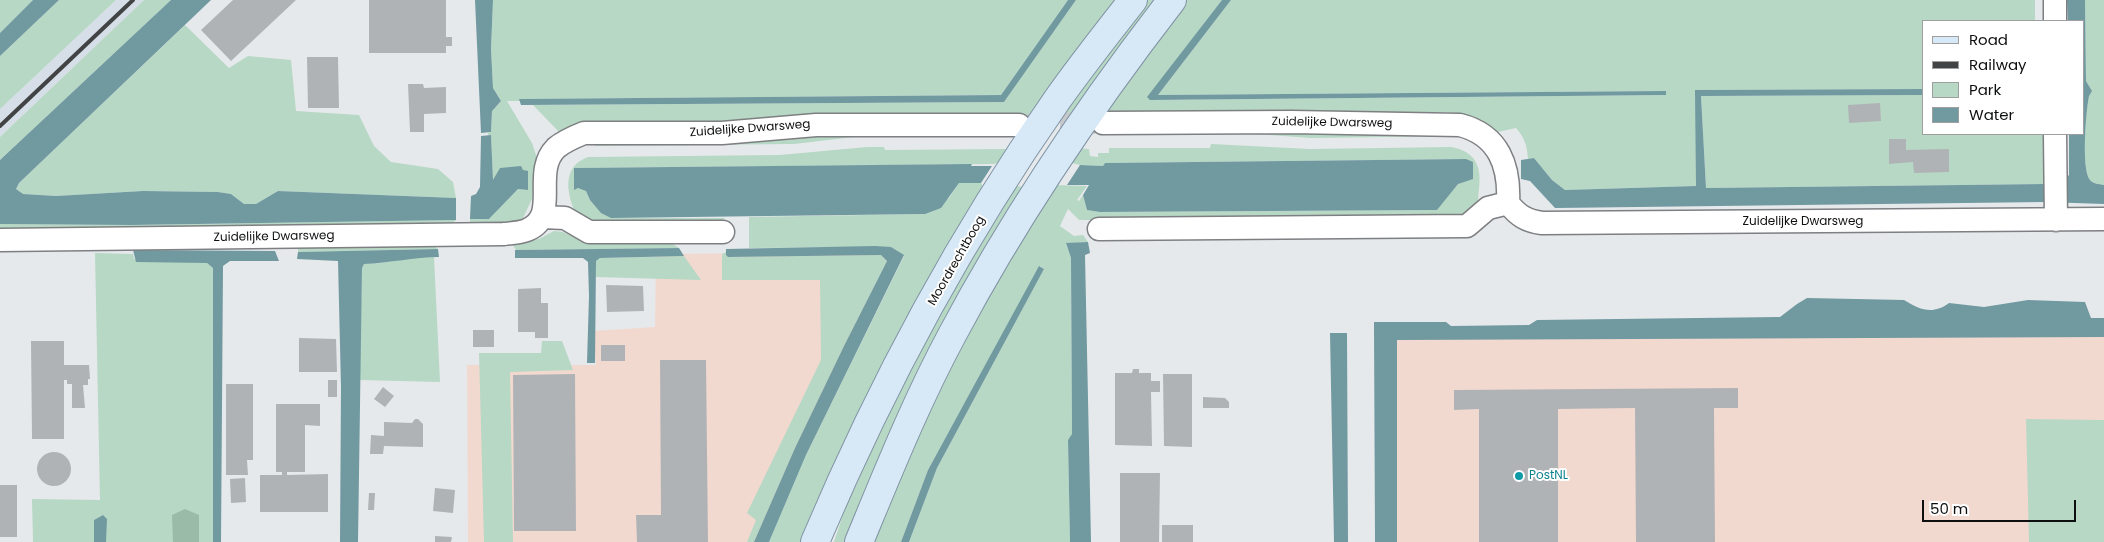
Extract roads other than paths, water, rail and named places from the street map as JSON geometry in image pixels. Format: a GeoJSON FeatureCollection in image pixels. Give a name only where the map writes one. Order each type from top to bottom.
{"type":"FeatureCollection","features":[{"type":"Feature","properties":{"kind":"main road","name":"Moordrechtboog"},"geometry":{"type":"LineString","coordinates":[[815,542],[885,392],[958,258],[998,191],[1057,100],[1133,0]]}},
{"type":"Feature","properties":{"kind":"main road"},"geometry":{"type":"LineString","coordinates":[[859,542],[921,396],[990,266],[1085,116],[1172,0]]}},
{"type":"Feature","properties":{"kind":"street"},"geometry":{"type":"LineString","coordinates":[[2055,0],[2055,20]]}},
{"type":"Feature","properties":{"kind":"street","name":"Zuidelijke Dwarsweg"},"geometry":{"type":"LineString","coordinates":[[1103,123],[1292,122],[1460,125],[1473,129],[1486,137],[1496,147],[1506,168],[1509,189],[1508,203],[1520,216],[1530,222],[1542,224],[2056,203],[2104,219]]}},
{"type":"Feature","properties":{"kind":"street","name":"Zuidelijke Dwarsweg"},"geometry":{"type":"LineString","coordinates":[[0,240],[504,234],[526,231],[543,217],[545,204],[543,187],[545,172],[550,158],[555,149],[566,141],[584,133],[722,133],[816,125],[1019,125]]}},
{"type":"Feature","properties":{"kind":"street"},"geometry":{"type":"LineString","coordinates":[[2055,135],[2056,203]]}},
{"type":"Feature","properties":{"kind":"street"},"geometry":{"type":"LineString","coordinates":[[1099,229],[1467,226],[1488,208],[1508,203]]}},
{"type":"Feature","properties":{"kind":"street"},"geometry":{"type":"LineString","coordinates":[[543,217],[565,218],[589,232],[723,232]]}},
{"type":"Feature","properties":{"kind":"water"},"geometry":{"type":"Polygon","coordinates":[[[33,0],[59,0],[0,56],[0,33],[33,0]]]}},
{"type":"Feature","properties":{"kind":"water"},"geometry":{"type":"Polygon","coordinates":[[[171,0],[211,0],[19,183],[16,189],[23,194],[56,196],[143,191],[218,192],[231,194],[244,204],[256,204],[278,191],[456,198],[456,220],[131,225],[0,224],[0,160],[171,0]]]}},
{"type":"Feature","properties":{"kind":"water"},"geometry":{"type":"Polygon","coordinates":[[[475,0],[493,0],[491,49],[493,88],[501,101],[492,111],[491,132],[481,133],[475,0]]]}},
{"type":"Feature","properties":{"kind":"water"},"geometry":{"type":"Polygon","coordinates":[[[1068,0],[1076,0],[1004,102],[521,105],[519,99],[1001,95],[1068,0]]]}},
{"type":"Feature","properties":{"kind":"water"},"geometry":{"type":"Polygon","coordinates":[[[1222,0],[1231,0],[1158,95],[1666,91],[1666,95],[1150,100],[1147,97],[1222,0]]]}},
{"type":"Feature","properties":{"kind":"water"},"geometry":{"type":"Polygon","coordinates":[[[2067,0],[2085,0],[2086,81],[2092,91],[2089,96],[2087,114],[2086,165],[2090,180],[2104,185],[2104,204],[2045,202],[1555,208],[1530,181],[1521,179],[1521,160],[1534,158],[1552,180],[1565,190],[1696,186],[1695,90],[1922,89],[1922,95],[1701,96],[1706,188],[2046,184],[2065,179],[2069,175],[2069,135],[2084,135],[2084,20],[2068,20],[2067,0]]]}},
{"type":"Feature","properties":{"kind":"water"},"geometry":{"type":"Polygon","coordinates":[[[491,135],[493,180],[500,168],[521,166],[523,170],[528,171],[528,190],[518,189],[489,219],[470,219],[471,196],[476,194],[480,187],[481,136],[491,135]]]}},
{"type":"Feature","properties":{"kind":"water"},"geometry":{"type":"Polygon","coordinates":[[[1466,159],[1473,162],[1473,179],[1458,184],[1437,210],[1100,212],[1087,210],[1083,195],[1089,185],[1067,185],[1080,165],[1103,166],[1105,163],[1466,159]]]}},
{"type":"Feature","properties":{"kind":"water"},"geometry":{"type":"Polygon","coordinates":[[[972,164],[971,166],[992,166],[981,183],[959,183],[941,208],[925,214],[611,218],[601,213],[590,200],[586,191],[578,188],[574,190],[574,168],[972,164]]]}},
{"type":"Feature","properties":{"kind":"water"},"geometry":{"type":"Polygon","coordinates":[[[1088,242],[1090,253],[1085,255],[1091,542],[1070,542],[1068,440],[1072,434],[1071,258],[1066,243],[1088,242]]]}},
{"type":"Feature","properties":{"kind":"water"},"geometry":{"type":"Polygon","coordinates":[[[891,247],[904,255],[806,455],[769,542],[754,542],[795,448],[887,261],[881,255],[728,257],[726,249],[891,247]]]}},
{"type":"Feature","properties":{"kind":"water"},"geometry":{"type":"Polygon","coordinates":[[[679,248],[684,256],[600,258],[596,261],[595,363],[587,363],[588,262],[583,258],[515,258],[515,250],[679,248]]]}},
{"type":"Feature","properties":{"kind":"water"},"geometry":{"type":"Polygon","coordinates":[[[438,249],[439,257],[364,264],[362,268],[358,542],[340,542],[341,387],[338,261],[297,259],[298,252],[438,249]]]}},
{"type":"Feature","properties":{"kind":"water"},"geometry":{"type":"Polygon","coordinates":[[[133,250],[275,251],[279,261],[230,261],[223,266],[221,542],[213,542],[213,268],[207,263],[136,262],[133,250]]]}},
{"type":"Feature","properties":{"kind":"water"},"geometry":{"type":"Polygon","coordinates":[[[1039,266],[1044,269],[937,468],[909,542],[901,542],[928,470],[1039,266]]]}},
{"type":"Feature","properties":{"kind":"water"},"geometry":{"type":"Polygon","coordinates":[[[1807,298],[1904,300],[1927,310],[1937,309],[1949,303],[1984,307],[2028,300],[2085,302],[2091,318],[2104,318],[2104,337],[1397,340],[1397,542],[1375,542],[1374,322],[1446,322],[1451,326],[1529,325],[1537,320],[1780,317],[1807,298]]]}},
{"type":"Feature","properties":{"kind":"water"},"geometry":{"type":"Polygon","coordinates":[[[1330,333],[1347,333],[1348,542],[1334,542],[1330,333]]]}},
{"type":"Feature","properties":{"kind":"water"},"geometry":{"type":"Polygon","coordinates":[[[103,515],[107,519],[106,542],[94,542],[94,520],[103,515]]]}},
{"type":"Feature","properties":{"kind":"tunnel"},"geometry":{"type":"LineString","coordinates":[[1027,125],[1095,123]]}},
{"type":"Feature","properties":{"kind":"railway"},"geometry":{"type":"LineString","coordinates":[[0,126],[133,0]]}},
{"type":"Feature","properties":{"kind":"place","name":"PostNL"},"geometry":{"type":"Point","coordinates":[1519,476]}}]}
